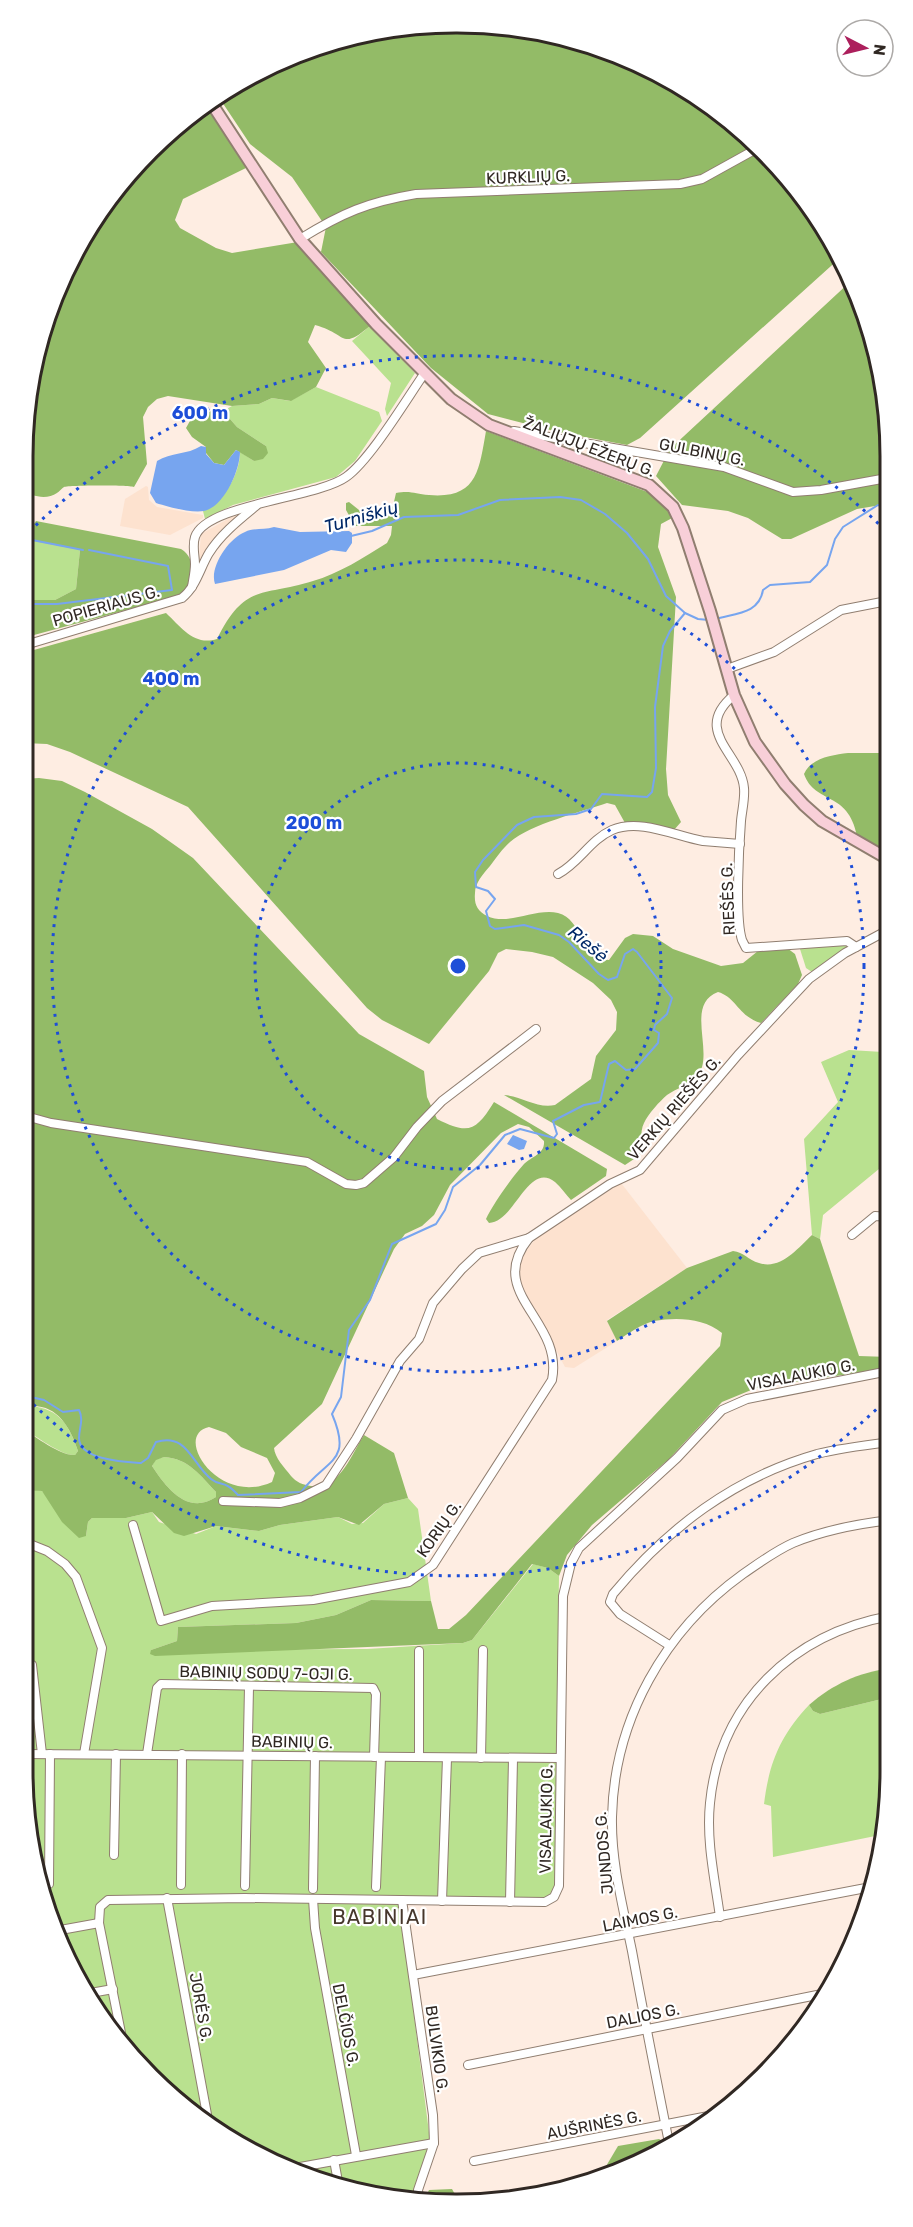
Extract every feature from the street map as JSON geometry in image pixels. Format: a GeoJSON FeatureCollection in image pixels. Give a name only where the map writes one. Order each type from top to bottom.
{"type":"FeatureCollection","features":[{"type":"Feature","properties":{"kind":"main road","name":"ŽALIŲJŲ EŽERŲ G."},"geometry":{"type":"LineString","coordinates":[[215,109],[300,238],[424,374],[474,417],[639,480],[658,491],[678,515],[710,611],[734,695],[755,742],[785,784],[804,805],[822,821],[880,854]]}},
{"type":"Feature","properties":{"kind":"street","name":"KURKLIŲ G."},"geometry":{"type":"LineString","coordinates":[[300,238],[342,214],[377,200],[416,194],[680,184],[702,179],[751,152]]}},
{"type":"Feature","properties":{"kind":"street"},"geometry":{"type":"LineString","coordinates":[[192,587],[195,565],[194,547],[199,530],[213,520],[242,507],[326,487],[345,478],[359,465],[424,374]]}},
{"type":"Feature","properties":{"kind":"street","name":"GULBINŲ G."},"geometry":{"type":"LineString","coordinates":[[511,433],[515,431],[724,467],[793,492],[821,490],[880,479]]}},
{"type":"Feature","properties":{"kind":"street"},"geometry":{"type":"LineString","coordinates":[[192,587],[210,552],[233,525],[257,505]]}},
{"type":"Feature","properties":{"kind":"street"},"geometry":{"type":"LineString","coordinates":[[194,547],[210,552]]}},
{"type":"Feature","properties":{"kind":"street","name":"POPIERIAUS G."},"geometry":{"type":"LineString","coordinates":[[33,642],[111,617],[179,599],[192,587]]}},
{"type":"Feature","properties":{"kind":"street"},"geometry":{"type":"LineString","coordinates":[[727,669],[774,652],[841,610],[880,602]]}},
{"type":"Feature","properties":{"kind":"street","name":"RIEŠĖS G."},"geometry":{"type":"LineString","coordinates":[[734,695],[722,708],[717,729],[722,745],[738,770],[744,786],[740,844],[740,933],[746,948],[847,941],[856,947]]}},
{"type":"Feature","properties":{"kind":"street","name":"RIEŠĖS G."},"geometry":{"type":"LineString","coordinates":[[558,874],[571,867],[595,842],[621,828],[643,827],[705,841],[740,844]]}},
{"type":"Feature","properties":{"kind":"street","name":"VERKIŲ RIEŠĖS G."},"geometry":{"type":"LineString","coordinates":[[223,1501],[280,1503],[300,1498],[326,1485],[356,1439],[400,1361],[419,1339],[433,1303],[479,1254],[529,1238],[610,1184],[640,1170],[738,1055],[809,979],[856,947],[880,934]]}},
{"type":"Feature","properties":{"kind":"street"},"geometry":{"type":"LineString","coordinates":[[33,1118],[51,1123],[307,1162],[346,1184],[364,1184],[394,1157],[417,1127],[442,1101],[536,1029]]}},
{"type":"Feature","properties":{"kind":"street"},"geometry":{"type":"LineString","coordinates":[[852,1235],[875,1216],[880,1216]]}},
{"type":"Feature","properties":{"kind":"street","name":"KORIŲ G."},"geometry":{"type":"LineString","coordinates":[[133,1525],[161,1621],[212,1606],[313,1600],[417,1579],[433,1565],[552,1380],[554,1359],[551,1346],[521,1294],[514,1274],[517,1256],[529,1238]]}},
{"type":"Feature","properties":{"kind":"street","name":"VISALAUKIO G."},"geometry":{"type":"LineString","coordinates":[[99,1923],[100,1907],[108,1900],[167,1898],[545,1902],[557,1892],[563,1596],[571,1563],[584,1542],[677,1458],[728,1407],[747,1399],[880,1373]]}},
{"type":"Feature","properties":{"kind":"street"},"geometry":{"type":"LineString","coordinates":[[669,1645],[620,1614],[610,1602],[613,1594],[660,1541],[701,1510],[771,1471],[818,1454],[880,1444]]}},
{"type":"Feature","properties":{"kind":"street","name":"JUNDOS G."},"geometry":{"type":"LineString","coordinates":[[668,2137],[628,1935],[613,1834],[615,1780],[636,1705],[669,1645],[689,1620],[723,1588],[778,1550],[834,1529],[880,1522]]}},
{"type":"Feature","properties":{"kind":"street"},"geometry":{"type":"LineString","coordinates":[[33,1545],[47,1551],[70,1569],[84,1594],[102,1648],[84,1754]]}},
{"type":"Feature","properties":{"kind":"street"},"geometry":{"type":"LineString","coordinates":[[720,1917],[711,1852],[710,1804],[717,1766],[736,1720],[752,1695],[768,1677],[808,1645],[854,1623],[880,1618]]}},
{"type":"Feature","properties":{"kind":"street"},"geometry":{"type":"LineString","coordinates":[[481,1758],[483,1650]]}},
{"type":"Feature","properties":{"kind":"street"},"geometry":{"type":"LineString","coordinates":[[418,1757],[419,1651]]}},
{"type":"Feature","properties":{"kind":"street"},"geometry":{"type":"LineString","coordinates":[[33,1671],[46,1754],[49,1884]]}},
{"type":"Feature","properties":{"kind":"street","name":"BABINIŲ SODŲ 7-OJI G."},"geometry":{"type":"LineString","coordinates":[[147,1754],[158,1685],[373,1688],[376,1694],[378,1757]]}},
{"type":"Feature","properties":{"kind":"street"},"geometry":{"type":"LineString","coordinates":[[245,1886],[249,1687]]}},
{"type":"Feature","properties":{"kind":"street","name":"BABINIŲ G."},"geometry":{"type":"LineString","coordinates":[[33,1754],[560,1758]]}},
{"type":"Feature","properties":{"kind":"street"},"geometry":{"type":"LineString","coordinates":[[114,1855],[116,1754]]}},
{"type":"Feature","properties":{"kind":"street"},"geometry":{"type":"LineString","coordinates":[[181,1886],[182,1754]]}},
{"type":"Feature","properties":{"kind":"street"},"geometry":{"type":"LineString","coordinates":[[313,1889],[315,1756]]}},
{"type":"Feature","properties":{"kind":"street"},"geometry":{"type":"LineString","coordinates":[[376,1887],[378,1757]]}},
{"type":"Feature","properties":{"kind":"street"},"geometry":{"type":"LineString","coordinates":[[442,1901],[447,1758]]}},
{"type":"Feature","properties":{"kind":"street"},"geometry":{"type":"LineString","coordinates":[[510,1902],[513,1759]]}},
{"type":"Feature","properties":{"kind":"street","name":"LAIMOS G."},"geometry":{"type":"LineString","coordinates":[[413,1975],[863,1888]]}},
{"type":"Feature","properties":{"kind":"street","name":"JORĖS G."},"geometry":{"type":"LineString","coordinates":[[167,1898],[206,2112]]}},
{"type":"Feature","properties":{"kind":"street","name":"DELČIOS G."},"geometry":{"type":"LineString","coordinates":[[313,1899],[315,1928],[356,2155]]}},
{"type":"Feature","properties":{"kind":"street","name":"BULVIKIO G."},"geometry":{"type":"LineString","coordinates":[[402,1900],[433,2115],[434,2143],[418,2192]]}},
{"type":"Feature","properties":{"kind":"street"},"geometry":{"type":"LineString","coordinates":[[64,1929],[99,1923],[120,2027]]}},
{"type":"Feature","properties":{"kind":"street"},"geometry":{"type":"LineString","coordinates":[[96,1992],[113,1989]]}},
{"type":"Feature","properties":{"kind":"street","name":"DALIOS G."},"geometry":{"type":"LineString","coordinates":[[468,2065],[815,1996]]}},
{"type":"Feature","properties":{"kind":"street","name":"AUŠRINĖS G."},"geometry":{"type":"LineString","coordinates":[[474,2161],[699,2118]]}},
{"type":"Feature","properties":{"kind":"street"},"geometry":{"type":"LineString","coordinates":[[304,2166],[434,2143]]}},
{"type":"Feature","properties":{"kind":"street"},"geometry":{"type":"LineString","coordinates":[[334,2160],[337,2177]]}},
{"type":"Feature","properties":{"kind":"shaded area"},"geometry":{"type":"Polygon","coordinates":[[[146,486],[149,500],[157,507],[203,515],[203,518],[170,535],[120,526],[125,499],[146,486]]]}},
{"type":"Feature","properties":{"kind":"shaded area"},"geometry":{"type":"Polygon","coordinates":[[[242,511],[223,533],[198,571],[201,534],[242,511]]]}},
{"type":"Feature","properties":{"kind":"shaded area"},"geometry":{"type":"Polygon","coordinates":[[[621,1183],[687,1268],[607,1320],[617,1341],[574,1368],[565,1367],[520,1282],[519,1261],[536,1238],[621,1183]]]}},
{"type":"Feature","properties":{"kind":"green space"},"geometry":{"type":"Polygon","coordinates":[[[429,34],[484,34],[539,41],[593,55],[619,65],[692,104],[736,138],[775,177],[809,221],[833,264],[640,438],[627,445],[558,432],[488,414],[431,368],[321,252],[326,227],[292,177],[250,144],[223,103],[269,77],[320,55],[374,41],[429,34]]]}},
{"type":"Feature","properties":{"kind":"green space"},"geometry":{"type":"Polygon","coordinates":[[[211,112],[248,167],[183,199],[175,220],[180,228],[216,248],[232,253],[298,242],[370,326],[360,334],[348,339],[315,325],[308,342],[326,368],[316,387],[291,401],[272,398],[259,404],[232,406],[168,396],[157,399],[148,407],[143,417],[147,464],[134,487],[68,486],[53,495],[39,497],[33,495],[34,429],[37,401],[47,347],[65,294],[104,221],[138,177],[177,138],[211,112]]]}},
{"type":"Feature","properties":{"kind":"green space"},"geometry":{"type":"Polygon","coordinates":[[[845,287],[858,320],[872,374],[879,429],[880,505],[857,509],[791,539],[782,539],[748,518],[728,511],[682,505],[656,476],[670,449],[845,287]]]}},
{"type":"Feature","properties":{"kind":"green space"},"geometry":{"type":"Polygon","coordinates":[[[370,326],[415,373],[387,416],[385,409],[391,383],[352,341],[370,326]]]}},
{"type":"Feature","properties":{"kind":"green space"},"geometry":{"type":"Polygon","coordinates":[[[316,387],[379,412],[382,421],[355,461],[336,477],[233,505],[205,519],[203,511],[217,502],[234,478],[240,452],[254,461],[266,446],[237,427],[223,411],[232,406],[259,404],[272,398],[290,401],[316,387]]]}},
{"type":"Feature","properties":{"kind":"green space"},"geometry":{"type":"Polygon","coordinates":[[[214,410],[223,411],[237,427],[266,446],[268,453],[263,459],[254,461],[236,450],[224,465],[214,463],[206,453],[206,447],[192,437],[186,428],[191,419],[214,410]]]}},
{"type":"Feature","properties":{"kind":"green space"},"geometry":{"type":"Polygon","coordinates":[[[486,431],[658,496],[674,517],[661,524],[658,547],[676,597],[666,769],[668,795],[681,822],[674,830],[625,823],[615,805],[607,803],[543,824],[510,842],[482,875],[475,889],[477,907],[487,916],[495,919],[549,912],[558,913],[573,923],[593,954],[609,960],[625,938],[633,934],[653,936],[673,949],[721,966],[743,963],[758,951],[787,948],[795,954],[802,975],[798,984],[761,1023],[748,1016],[729,998],[718,992],[709,997],[702,1014],[703,1057],[699,1073],[692,1081],[667,1095],[651,1112],[643,1127],[640,1155],[625,1165],[504,1095],[536,1104],[555,1105],[591,1079],[596,1056],[616,1030],[617,1012],[611,1000],[593,983],[553,957],[506,949],[498,953],[489,971],[429,1044],[382,1020],[367,1008],[188,807],[70,752],[47,744],[33,743],[33,650],[166,613],[195,638],[209,641],[217,639],[227,621],[246,600],[256,595],[332,574],[387,543],[392,526],[355,526],[346,510],[346,503],[349,502],[369,518],[380,518],[393,506],[396,493],[445,495],[466,487],[473,480],[481,458],[486,431]]]}},
{"type":"Feature","properties":{"kind":"green space"},"geometry":{"type":"Polygon","coordinates":[[[36,521],[181,549],[190,559],[191,580],[184,592],[178,596],[33,635],[33,600],[55,600],[76,589],[80,550],[33,541],[33,525],[36,521]]]}},
{"type":"Feature","properties":{"kind":"green space"},"geometry":{"type":"Polygon","coordinates":[[[33,541],[80,550],[76,589],[55,600],[33,600],[33,541]]]}},
{"type":"Feature","properties":{"kind":"green space"},"geometry":{"type":"Polygon","coordinates":[[[848,753],[880,753],[880,849],[857,836],[853,821],[846,811],[809,784],[804,774],[807,769],[817,761],[829,756],[848,753]]]}},
{"type":"Feature","properties":{"kind":"green space"},"geometry":{"type":"Polygon","coordinates":[[[33,778],[39,778],[62,781],[85,792],[152,829],[193,858],[359,1034],[424,1071],[427,1097],[437,1119],[457,1127],[471,1127],[482,1119],[494,1102],[607,1169],[606,1176],[571,1200],[555,1182],[545,1178],[537,1179],[529,1185],[506,1213],[498,1220],[489,1223],[486,1219],[503,1191],[524,1164],[540,1152],[544,1145],[544,1141],[529,1127],[518,1124],[501,1133],[450,1185],[434,1215],[422,1226],[405,1234],[394,1249],[322,1404],[274,1448],[278,1459],[293,1478],[311,1486],[321,1486],[337,1477],[364,1435],[394,1453],[408,1498],[384,1504],[359,1525],[338,1517],[280,1525],[259,1531],[216,1526],[184,1536],[174,1533],[152,1512],[126,1518],[92,1518],[88,1522],[86,1536],[79,1538],[62,1522],[42,1491],[33,1491],[33,1436],[63,1452],[75,1455],[78,1451],[70,1432],[59,1417],[52,1411],[34,1406],[33,778]],[[209,1427],[199,1433],[196,1442],[198,1455],[206,1467],[219,1478],[234,1485],[252,1487],[272,1482],[275,1473],[267,1458],[241,1447],[226,1433],[209,1427]],[[164,1457],[156,1460],[152,1466],[171,1490],[187,1501],[196,1503],[216,1497],[216,1492],[199,1474],[187,1464],[164,1457]]]}},
{"type":"Feature","properties":{"kind":"green space"},"geometry":{"type":"Polygon","coordinates":[[[846,943],[847,948],[812,972],[806,968],[800,949],[804,946],[846,943]]]}},
{"type":"Feature","properties":{"kind":"green space"},"geometry":{"type":"Polygon","coordinates":[[[849,1050],[880,1052],[880,1168],[823,1215],[820,1239],[812,1235],[804,1139],[838,1102],[821,1062],[849,1050]]]}},
{"type":"Feature","properties":{"kind":"green space"},"geometry":{"type":"Polygon","coordinates":[[[812,1235],[820,1239],[859,1356],[880,1357],[880,1369],[756,1388],[722,1402],[669,1459],[592,1525],[567,1555],[559,1576],[548,1568],[532,1564],[472,1640],[463,1643],[155,1656],[150,1654],[151,1650],[177,1641],[178,1627],[296,1623],[336,1615],[371,1600],[431,1601],[438,1629],[449,1629],[466,1615],[720,1346],[722,1333],[707,1324],[690,1320],[672,1319],[649,1322],[617,1341],[607,1321],[687,1268],[733,1251],[759,1263],[767,1264],[781,1261],[812,1235]]]}},
{"type":"Feature","properties":{"kind":"green space"},"geometry":{"type":"Polygon","coordinates":[[[33,1406],[49,1411],[62,1420],[78,1451],[75,1455],[56,1449],[33,1435],[33,1406]]]}},
{"type":"Feature","properties":{"kind":"green space"},"geometry":{"type":"Polygon","coordinates":[[[164,1457],[187,1464],[216,1492],[216,1497],[196,1503],[178,1496],[152,1466],[156,1459],[164,1457]]]}},
{"type":"Feature","properties":{"kind":"green space"},"geometry":{"type":"Polygon","coordinates":[[[33,1490],[42,1491],[86,1536],[88,1522],[92,1518],[126,1518],[152,1512],[159,1522],[196,1534],[216,1526],[259,1531],[280,1525],[338,1517],[352,1524],[363,1523],[384,1504],[408,1498],[418,1509],[431,1601],[371,1600],[336,1615],[296,1623],[178,1627],[177,1641],[151,1650],[367,1649],[463,1643],[472,1640],[533,1564],[548,1568],[559,1576],[555,1888],[547,1898],[399,1898],[431,2148],[418,2192],[347,2180],[294,2162],[221,2123],[177,2089],[138,2050],[104,2006],[77,1958],[55,1907],[41,1853],[37,1826],[33,1771],[33,1490]]]}},
{"type":"Feature","properties":{"kind":"green space"},"geometry":{"type":"Polygon","coordinates":[[[880,1670],[880,1699],[820,1714],[813,1711],[809,1705],[827,1691],[867,1673],[880,1670]]]}},
{"type":"Feature","properties":{"kind":"green space"},"geometry":{"type":"Polygon","coordinates":[[[880,1699],[879,1798],[874,1836],[773,1857],[771,1806],[764,1804],[773,1763],[783,1739],[809,1705],[813,1711],[820,1714],[880,1699]]]}},
{"type":"Feature","properties":{"kind":"green space"},"geometry":{"type":"Polygon","coordinates":[[[659,2139],[662,2140],[605,2167],[618,2146],[659,2139]]]}},
{"type":"Feature","properties":{"kind":"green space"},"geometry":{"type":"Polygon","coordinates":[[[452,2189],[455,2194],[428,2193],[429,2190],[452,2189]]]}},
{"type":"Feature","properties":{"kind":"water"},"geometry":{"type":"Polygon","coordinates":[[[201,446],[206,447],[206,454],[214,463],[224,465],[236,450],[240,452],[234,478],[218,503],[204,511],[198,511],[156,503],[150,493],[157,461],[201,446]]]}},
{"type":"Feature","properties":{"kind":"water"},"geometry":{"type":"Polygon","coordinates":[[[274,527],[300,532],[349,531],[352,533],[352,543],[346,552],[331,550],[284,570],[215,584],[214,577],[218,562],[233,540],[248,531],[274,527]]]}},
{"type":"Feature","properties":{"kind":"water"},"geometry":{"type":"Polygon","coordinates":[[[513,1135],[527,1141],[524,1149],[519,1150],[507,1144],[513,1135]]]}},
{"type":"Feature","properties":{"kind":"waterway","name":"Turniškių"},"geometry":{"type":"LineString","coordinates":[[351,536],[372,531],[404,517],[458,515],[500,500],[560,497],[581,500],[605,514],[627,533],[648,559],[666,596],[685,613]]}},
{"type":"Feature","properties":{"kind":"waterway","name":"Riešė"},"geometry":{"type":"LineString","coordinates":[[715,619],[752,608],[761,598],[763,590],[770,585],[810,582],[827,565],[835,539],[843,527],[880,505]]}},
{"type":"Feature","properties":{"kind":"waterway"},"geometry":{"type":"LineString","coordinates":[[33,540],[83,550]]}},
{"type":"Feature","properties":{"kind":"waterway","name":"Turniškių"},"geometry":{"type":"LineString","coordinates":[[33,604],[57,604],[172,590],[168,566],[89,550]]}},
{"type":"Feature","properties":{"kind":"waterway","name":"Riešė"},"geometry":{"type":"LineString","coordinates":[[33,1398],[44,1400],[63,1412],[79,1410],[81,1445],[94,1455],[141,1463],[148,1458],[156,1442],[175,1441],[188,1451],[204,1473],[214,1481],[226,1485],[238,1495],[301,1492],[334,1459],[340,1442],[332,1414],[341,1397],[349,1330],[370,1300],[392,1244],[436,1224],[445,1210],[453,1187],[480,1165],[505,1135],[520,1129],[554,1138],[557,1134],[553,1121],[584,1105],[600,1102],[609,1064],[615,1061],[626,1070],[635,1069],[658,1043],[659,1033],[654,1030],[655,1025],[667,1014],[672,998],[637,952],[633,949],[625,954],[617,977],[608,980],[559,935],[524,925],[495,929],[490,926],[486,911],[495,899],[488,891],[476,887],[475,872],[483,860],[517,825],[534,817],[576,814],[591,809],[602,794],[647,797],[652,792],[656,768],[655,707],[663,646],[670,631],[685,613],[698,619],[709,620]]}},
{"type":"Feature","properties":{"kind":"district","name":"BABINIAI"},"geometry":{"type":"Point","coordinates":[380,1917]}}]}
